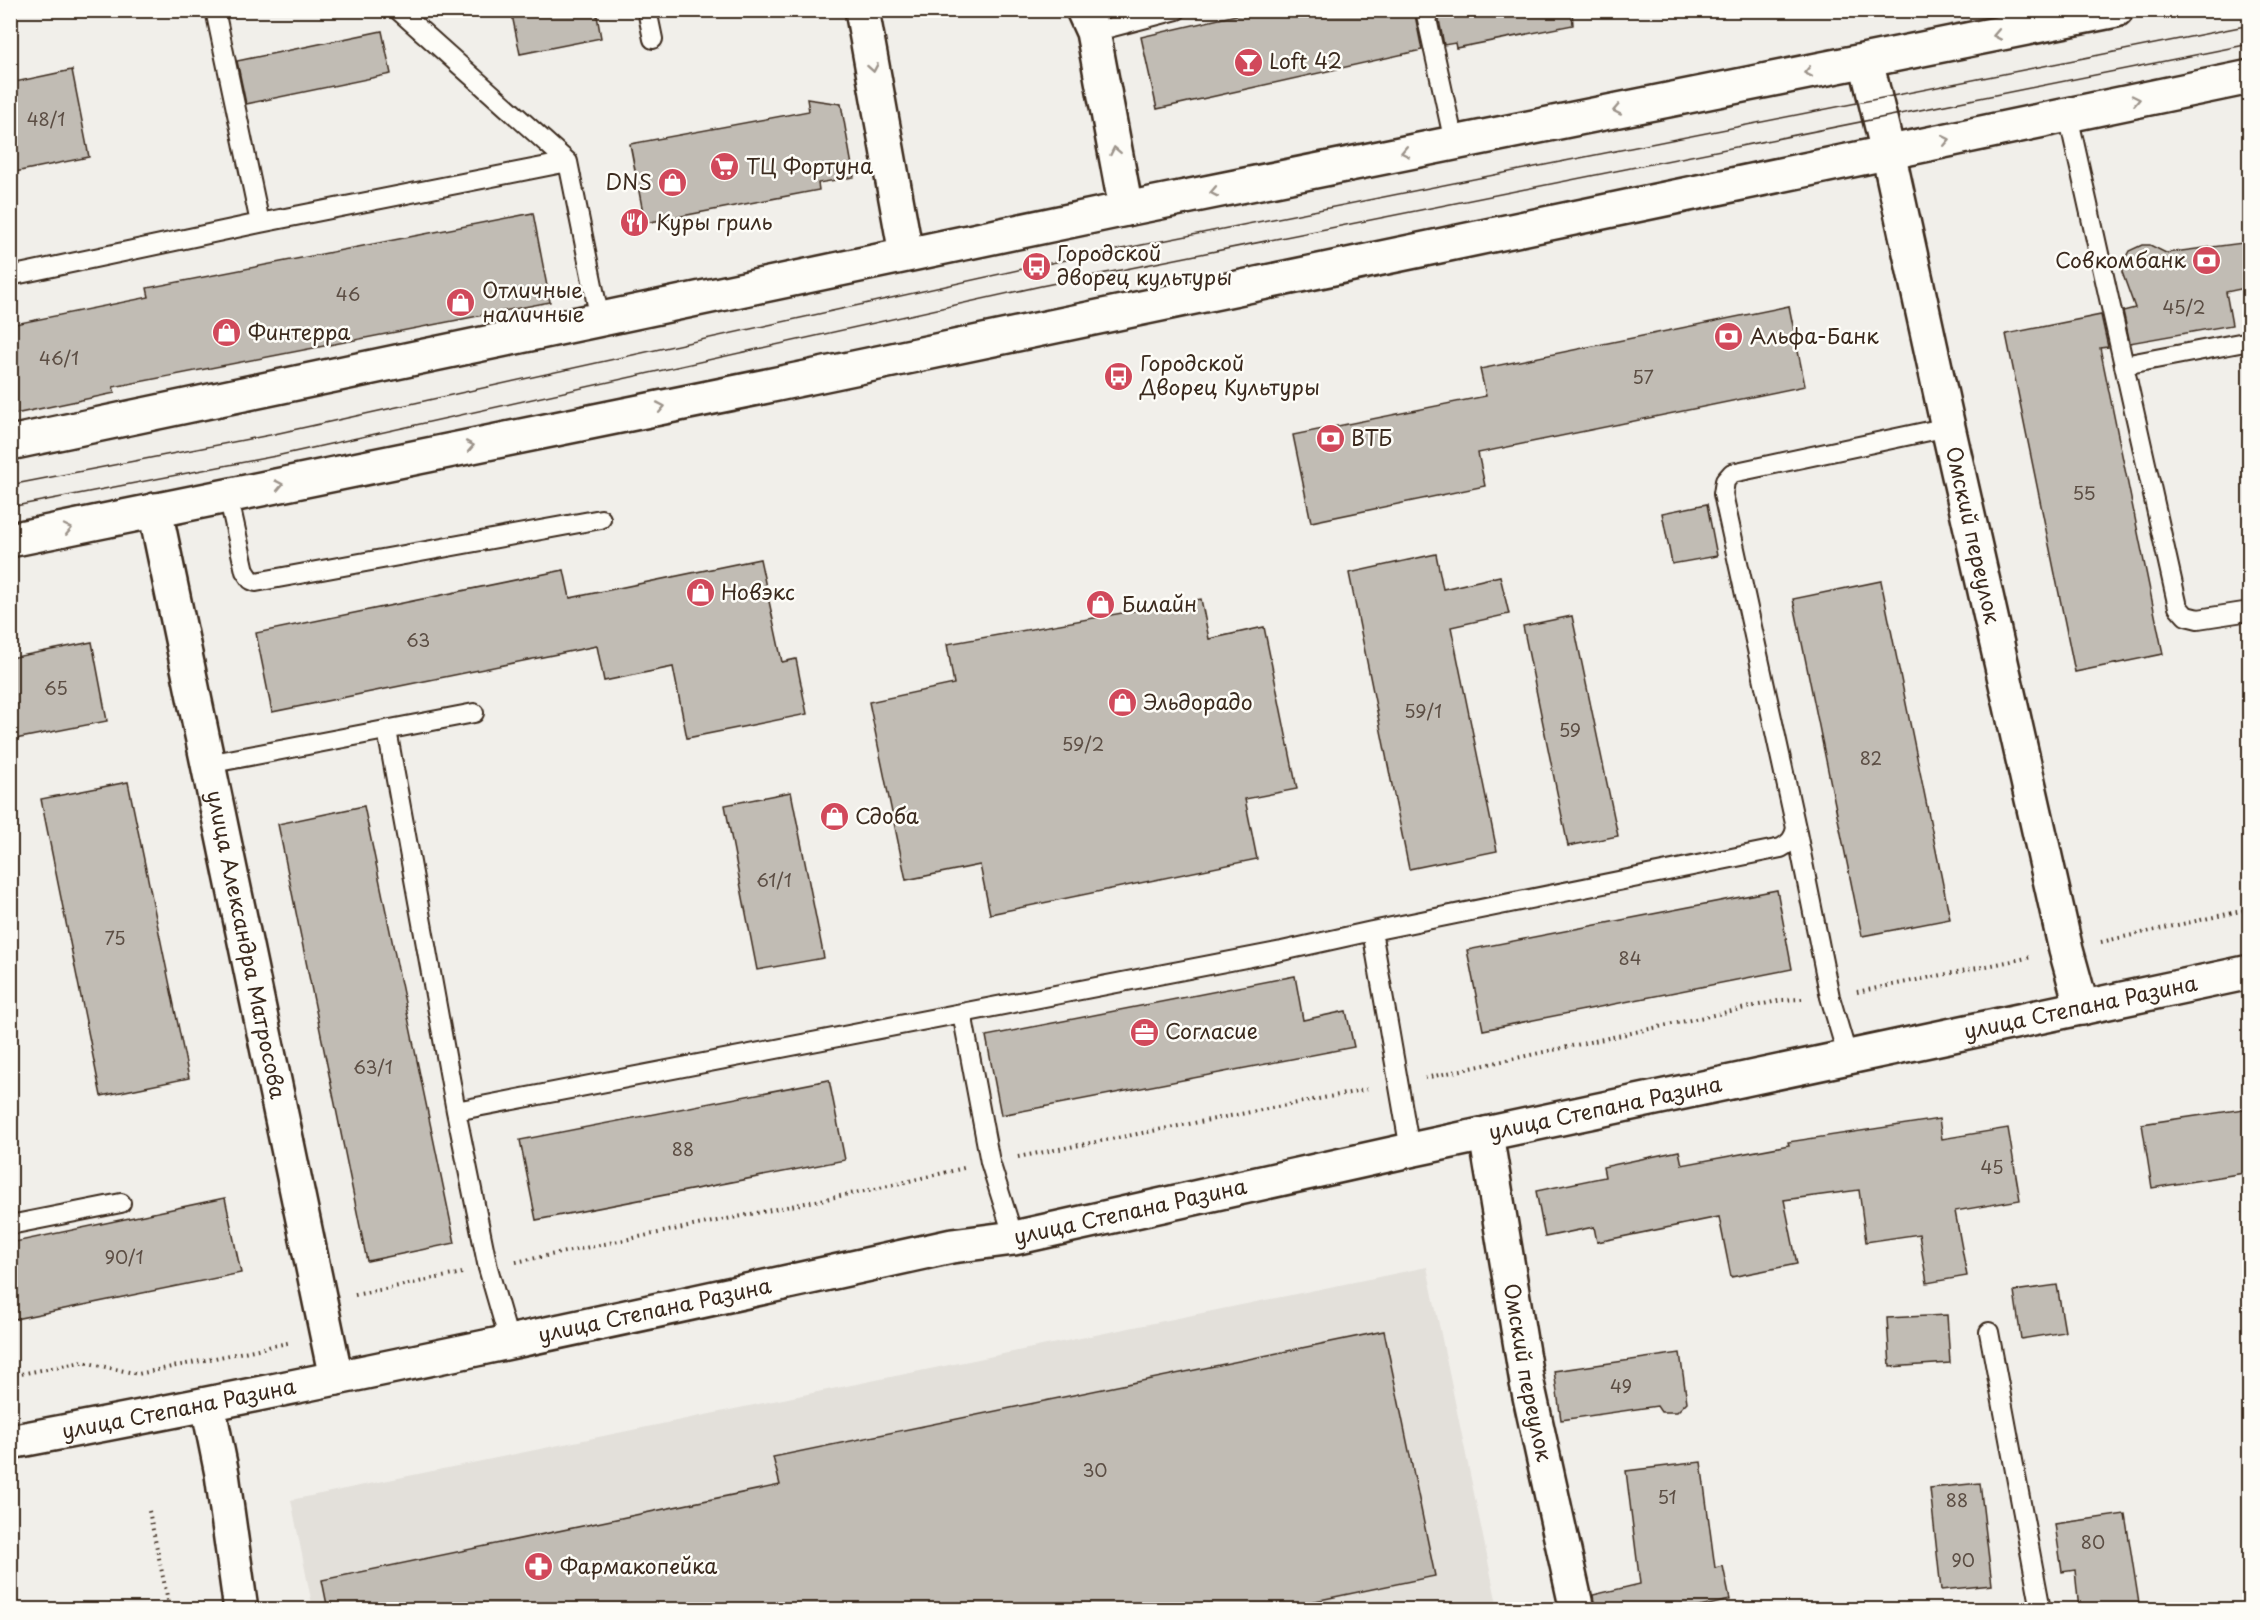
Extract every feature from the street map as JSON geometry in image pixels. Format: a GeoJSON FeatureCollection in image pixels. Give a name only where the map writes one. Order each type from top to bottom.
{"type":"FeatureCollection","features":[{"type":"Feature","properties":{"kind":"street"},"geometry":{"type":"LineString","coordinates":[[861,10],[906,254]]}},
{"type":"Feature","properties":{"kind":"street"},"geometry":{"type":"LineString","coordinates":[[10,443],[906,254],[2116,10]]}},
{"type":"Feature","properties":{"kind":"street"},"geometry":{"type":"LineString","coordinates":[[1088,21],[1126,209]]}},
{"type":"Feature","properties":{"kind":"street","name":"Омский переулок"},"geometry":{"type":"LineString","coordinates":[[1866,61],[2066,950],[2082,1008]]}},
{"type":"Feature","properties":{"kind":"street"},"geometry":{"type":"LineString","coordinates":[[10,540],[782,383],[2250,77]]}},
{"type":"Feature","properties":{"kind":"street","name":"улица Александра Матросова"},"geometry":{"type":"LineString","coordinates":[[156,510],[336,1378]]}},
{"type":"Feature","properties":{"kind":"street","name":"улица Степана Разина"},"geometry":{"type":"LineString","coordinates":[[10,1442],[510,1344],[952,1246],[1014,1238],[1410,1150],[2250,972]]}},
{"type":"Feature","properties":{"kind":"street","name":"Омский переулок"},"geometry":{"type":"LineString","coordinates":[[1486,1134],[1527,1383],[1577,1610]]}},
{"type":"Feature","properties":{"kind":"street"},"geometry":{"type":"LineString","coordinates":[[208,1405],[222,1474],[241,1610]]}},
{"type":"Feature","properties":{"kind":"lane"},"geometry":{"type":"LineString","coordinates":[[215,10],[260,223]]}},
{"type":"Feature","properties":{"kind":"lane"},"geometry":{"type":"LineString","coordinates":[[398,10],[568,162],[600,320]]}},
{"type":"Feature","properties":{"kind":"lane"},"geometry":{"type":"LineString","coordinates":[[647,10],[653,39]]}},
{"type":"Feature","properties":{"kind":"lane"},"geometry":{"type":"LineString","coordinates":[[1088,21],[1177,10]]}},
{"type":"Feature","properties":{"kind":"lane"},"geometry":{"type":"LineString","coordinates":[[1425,10],[1454,142]]}},
{"type":"Feature","properties":{"kind":"lane"},"geometry":{"type":"LineString","coordinates":[[2068,114],[2178,607],[2186,616],[2198,619],[2250,611]]}},
{"type":"Feature","properties":{"kind":"lane"},"geometry":{"type":"LineString","coordinates":[[10,276],[260,223],[568,162]]}},
{"type":"Feature","properties":{"kind":"lane"},"geometry":{"type":"LineString","coordinates":[[2124,365],[2250,341]]}},
{"type":"Feature","properties":{"kind":"lane"},"geometry":{"type":"LineString","coordinates":[[1848,1058],[1830,997],[1796,828],[1723,494],[1725,482],[1732,473],[1948,427]]}},
{"type":"Feature","properties":{"kind":"lane"},"geometry":{"type":"LineString","coordinates":[[228,495],[246,576],[256,582],[601,519]]}},
{"type":"Feature","properties":{"kind":"lane"},"geometry":{"type":"LineString","coordinates":[[208,764],[474,713]]}},
{"type":"Feature","properties":{"kind":"lane"},"geometry":{"type":"LineString","coordinates":[[387,730],[456,1112],[488,1268],[510,1344]]}},
{"type":"Feature","properties":{"kind":"lane"},"geometry":{"type":"LineString","coordinates":[[456,1112],[1282,951],[1781,848],[1794,836],[1796,828]]}},
{"type":"Feature","properties":{"kind":"lane"},"geometry":{"type":"LineString","coordinates":[[1372,932],[1410,1150]]}},
{"type":"Feature","properties":{"kind":"lane"},"geometry":{"type":"LineString","coordinates":[[962,1013],[990,1162],[1014,1238]]}},
{"type":"Feature","properties":{"kind":"lane"},"geometry":{"type":"LineString","coordinates":[[10,1225],[121,1203]]}},
{"type":"Feature","properties":{"kind":"lane"},"geometry":{"type":"LineString","coordinates":[[1989,1332],[2041,1610]]}},
{"type":"Feature","properties":{"kind":"path"},"geometry":{"type":"LineString","coordinates":[[320,1302],[884,1187],[990,1162],[1399,1083],[1782,1000],[1830,997],[2066,950],[2250,909]]}},
{"type":"Feature","properties":{"kind":"path"},"geometry":{"type":"LineString","coordinates":[[10,1376],[82,1362],[138,1374],[298,1341]]}},
{"type":"Feature","properties":{"kind":"path"},"geometry":{"type":"LineString","coordinates":[[149,1510],[170,1610]]}},
{"type":"Feature","properties":{"kind":"shaded area"},"geometry":{"type":"Polygon","coordinates":[[[1427,1267],[1498,1609],[313,1609],[291,1500],[1427,1267]]]}},
{"type":"Feature","properties":{"kind":"building"},"geometry":{"type":"Polygon","coordinates":[[[511,10],[596,10],[601,38],[520,54],[511,10]]]}},
{"type":"Feature","properties":{"kind":"building"},"geometry":{"type":"Polygon","coordinates":[[[1258,10],[1414,10],[1422,50],[1157,109],[1141,37],[1258,10]]]}},
{"type":"Feature","properties":{"kind":"building"},"geometry":{"type":"Polygon","coordinates":[[[1437,10],[1572,10],[1573,25],[1456,48],[1455,43],[1444,45],[1437,10]]]}},
{"type":"Feature","properties":{"kind":"building"},"geometry":{"type":"Polygon","coordinates":[[[382,31],[391,74],[246,104],[237,61],[382,31]]]}},
{"type":"Feature","properties":{"kind":"building"},"geometry":{"type":"Polygon","coordinates":[[[72,70],[89,157],[10,173],[10,83],[72,70]]]}},
{"type":"Feature","properties":{"kind":"building","name":"ТЦ Фортуна"},"geometry":{"type":"Polygon","coordinates":[[[807,99],[841,104],[854,177],[818,183],[819,190],[645,223],[630,144],[809,111],[807,99]]]}},
{"type":"Feature","properties":{"kind":"building"},"geometry":{"type":"Polygon","coordinates":[[[533,213],[550,302],[113,387],[115,393],[10,415],[10,325],[149,297],[147,288],[533,213]]]}},
{"type":"Feature","properties":{"kind":"building"},"geometry":{"type":"Polygon","coordinates":[[[2250,242],[2250,287],[2226,292],[2232,325],[2130,343],[2123,311],[2135,308],[2122,272],[2122,264],[2129,251],[2142,245],[2150,245],[2166,253],[2250,242]]]}},
{"type":"Feature","properties":{"kind":"building"},"geometry":{"type":"Polygon","coordinates":[[[1789,306],[1805,386],[1478,453],[1485,486],[1311,522],[1293,435],[1486,396],[1480,369],[1789,306]]]}},
{"type":"Feature","properties":{"kind":"building"},"geometry":{"type":"Polygon","coordinates":[[[2101,315],[2108,347],[2100,348],[2163,654],[2075,672],[2006,334],[2101,315]]]}},
{"type":"Feature","properties":{"kind":"building"},"geometry":{"type":"Polygon","coordinates":[[[1707,504],[1717,556],[1672,564],[1662,513],[1707,504]]]}},
{"type":"Feature","properties":{"kind":"building"},"geometry":{"type":"Polygon","coordinates":[[[1436,554],[1443,589],[1500,576],[1509,614],[1451,627],[1497,851],[1409,869],[1349,573],[1436,554]]]}},
{"type":"Feature","properties":{"kind":"building"},"geometry":{"type":"Polygon","coordinates":[[[760,559],[782,662],[796,659],[807,714],[687,738],[673,667],[604,681],[597,646],[272,712],[256,633],[564,570],[570,598],[760,559]]]}},
{"type":"Feature","properties":{"kind":"building"},"geometry":{"type":"Polygon","coordinates":[[[1881,581],[1950,919],[1862,936],[1793,599],[1881,581]]]}},
{"type":"Feature","properties":{"kind":"building"},"geometry":{"type":"Polygon","coordinates":[[[1201,599],[1209,639],[1264,627],[1297,789],[1245,799],[1257,859],[990,914],[980,865],[906,880],[869,702],[954,684],[947,644],[1201,599]]]}},
{"type":"Feature","properties":{"kind":"building"},"geometry":{"type":"Polygon","coordinates":[[[1572,616],[1618,836],[1568,846],[1523,626],[1572,616]]]}},
{"type":"Feature","properties":{"kind":"building"},"geometry":{"type":"Polygon","coordinates":[[[92,642],[107,721],[10,740],[10,658],[92,642]]]}},
{"type":"Feature","properties":{"kind":"building"},"geometry":{"type":"Polygon","coordinates":[[[128,782],[189,1078],[101,1096],[41,799],[128,782]]]}},
{"type":"Feature","properties":{"kind":"building"},"geometry":{"type":"Polygon","coordinates":[[[791,792],[824,958],[757,970],[725,805],[791,792]]]}},
{"type":"Feature","properties":{"kind":"building"},"geometry":{"type":"Polygon","coordinates":[[[364,806],[455,1243],[367,1261],[278,824],[364,806]]]}},
{"type":"Feature","properties":{"kind":"building"},"geometry":{"type":"Polygon","coordinates":[[[1777,890],[1792,969],[1483,1030],[1467,950],[1777,890]]]}},
{"type":"Feature","properties":{"kind":"building"},"geometry":{"type":"Polygon","coordinates":[[[1295,976],[1303,1020],[1346,1011],[1354,1047],[1001,1115],[986,1036],[1295,976]]]}},
{"type":"Feature","properties":{"kind":"building"},"geometry":{"type":"Polygon","coordinates":[[[829,1080],[845,1160],[536,1220],[520,1140],[829,1080]]]}},
{"type":"Feature","properties":{"kind":"building"},"geometry":{"type":"Polygon","coordinates":[[[2250,1108],[2250,1172],[2152,1188],[2142,1124],[2250,1108]]]}},
{"type":"Feature","properties":{"kind":"building"},"geometry":{"type":"Polygon","coordinates":[[[1939,1119],[1942,1139],[2008,1128],[2020,1200],[1955,1211],[1967,1276],[1927,1283],[1919,1234],[1866,1242],[1859,1190],[1784,1200],[1797,1264],[1731,1277],[1719,1217],[1597,1242],[1594,1227],[1545,1237],[1536,1191],[1605,1177],[1603,1167],[1679,1151],[1682,1165],[1789,1145],[1788,1142],[1939,1119]]]}},
{"type":"Feature","properties":{"kind":"building"},"geometry":{"type":"Polygon","coordinates":[[[225,1198],[241,1273],[10,1320],[10,1243],[225,1198]]]}},
{"type":"Feature","properties":{"kind":"building"},"geometry":{"type":"Polygon","coordinates":[[[2057,1285],[2065,1332],[2021,1339],[2014,1291],[2057,1285]]]}},
{"type":"Feature","properties":{"kind":"building"},"geometry":{"type":"Polygon","coordinates":[[[1947,1315],[1950,1363],[1890,1367],[1887,1318],[1947,1315]]]}},
{"type":"Feature","properties":{"kind":"building"},"geometry":{"type":"Polygon","coordinates":[[[1384,1331],[1435,1576],[1272,1610],[328,1610],[322,1580],[780,1485],[773,1457],[1384,1331]]]}},
{"type":"Feature","properties":{"kind":"building"},"geometry":{"type":"Polygon","coordinates":[[[1680,1353],[1687,1402],[1677,1412],[1661,1412],[1657,1406],[1561,1420],[1554,1371],[1680,1353]]]}},
{"type":"Feature","properties":{"kind":"building"},"geometry":{"type":"Polygon","coordinates":[[[1701,1462],[1715,1568],[1723,1566],[1730,1600],[1687,1610],[1595,1610],[1593,1595],[1640,1584],[1626,1471],[1701,1462]]]}},
{"type":"Feature","properties":{"kind":"building"},"geometry":{"type":"Polygon","coordinates":[[[1980,1483],[1992,1585],[1941,1590],[1930,1488],[1980,1483]]]}},
{"type":"Feature","properties":{"kind":"building"},"geometry":{"type":"Polygon","coordinates":[[[2125,1514],[2140,1610],[2079,1610],[2075,1570],[2062,1572],[2055,1524],[2125,1514]]]}},
{"type":"Feature","properties":{"kind":"tram line"},"geometry":{"type":"LineString","coordinates":[[10,485],[270,435],[1036,266],[2250,25]]}},
{"type":"Feature","properties":{"kind":"tram line"},"geometry":{"type":"LineString","coordinates":[[10,507],[276,456],[1041,286],[2250,44]]}},
{"type":"Feature","properties":{"kind":"place","name":"Loft 42"},"geometry":{"type":"Point","coordinates":[1248,62]}},
{"type":"Feature","properties":{"kind":"place","name":"ТЦ Фортуна"},"geometry":{"type":"Point","coordinates":[725,167]}},
{"type":"Feature","properties":{"kind":"place","name":"DNS"},"geometry":{"type":"Point","coordinates":[673,183]}},
{"type":"Feature","properties":{"kind":"place","name":"Куры гриль"},"geometry":{"type":"Point","coordinates":[635,223]}},
{"type":"Feature","properties":{"kind":"place","name":"Совкомбанк"},"geometry":{"type":"Point","coordinates":[2207,261]}},
{"type":"Feature","properties":{"kind":"place","name":"Городской дворец культуры"},"geometry":{"type":"Point","coordinates":[1036,266]}},
{"type":"Feature","properties":{"kind":"place","name":"Отличные наличные"},"geometry":{"type":"Point","coordinates":[461,303]}},
{"type":"Feature","properties":{"kind":"place","name":"Финтерра"},"geometry":{"type":"Point","coordinates":[227,333]}},
{"type":"Feature","properties":{"kind":"place","name":"Альфа-Банк"},"geometry":{"type":"Point","coordinates":[1729,337]}},
{"type":"Feature","properties":{"kind":"place","name":"Городской Дворец Культуры"},"geometry":{"type":"Point","coordinates":[1119,376]}},
{"type":"Feature","properties":{"kind":"place","name":"ВТБ"},"geometry":{"type":"Point","coordinates":[1330,439]}},
{"type":"Feature","properties":{"kind":"place","name":"Новэкс"},"geometry":{"type":"Point","coordinates":[700,593]}},
{"type":"Feature","properties":{"kind":"place","name":"Билайн"},"geometry":{"type":"Point","coordinates":[1101,605]}},
{"type":"Feature","properties":{"kind":"place","name":"Эльдорадо"},"geometry":{"type":"Point","coordinates":[1122,703]}},
{"type":"Feature","properties":{"kind":"place","name":"Сдоба"},"geometry":{"type":"Point","coordinates":[834,817]}},
{"type":"Feature","properties":{"kind":"place","name":"Согласие"},"geometry":{"type":"Point","coordinates":[1144,1032]}},
{"type":"Feature","properties":{"kind":"place","name":"Фармакопейка"},"geometry":{"type":"Point","coordinates":[539,1567]}}]}
